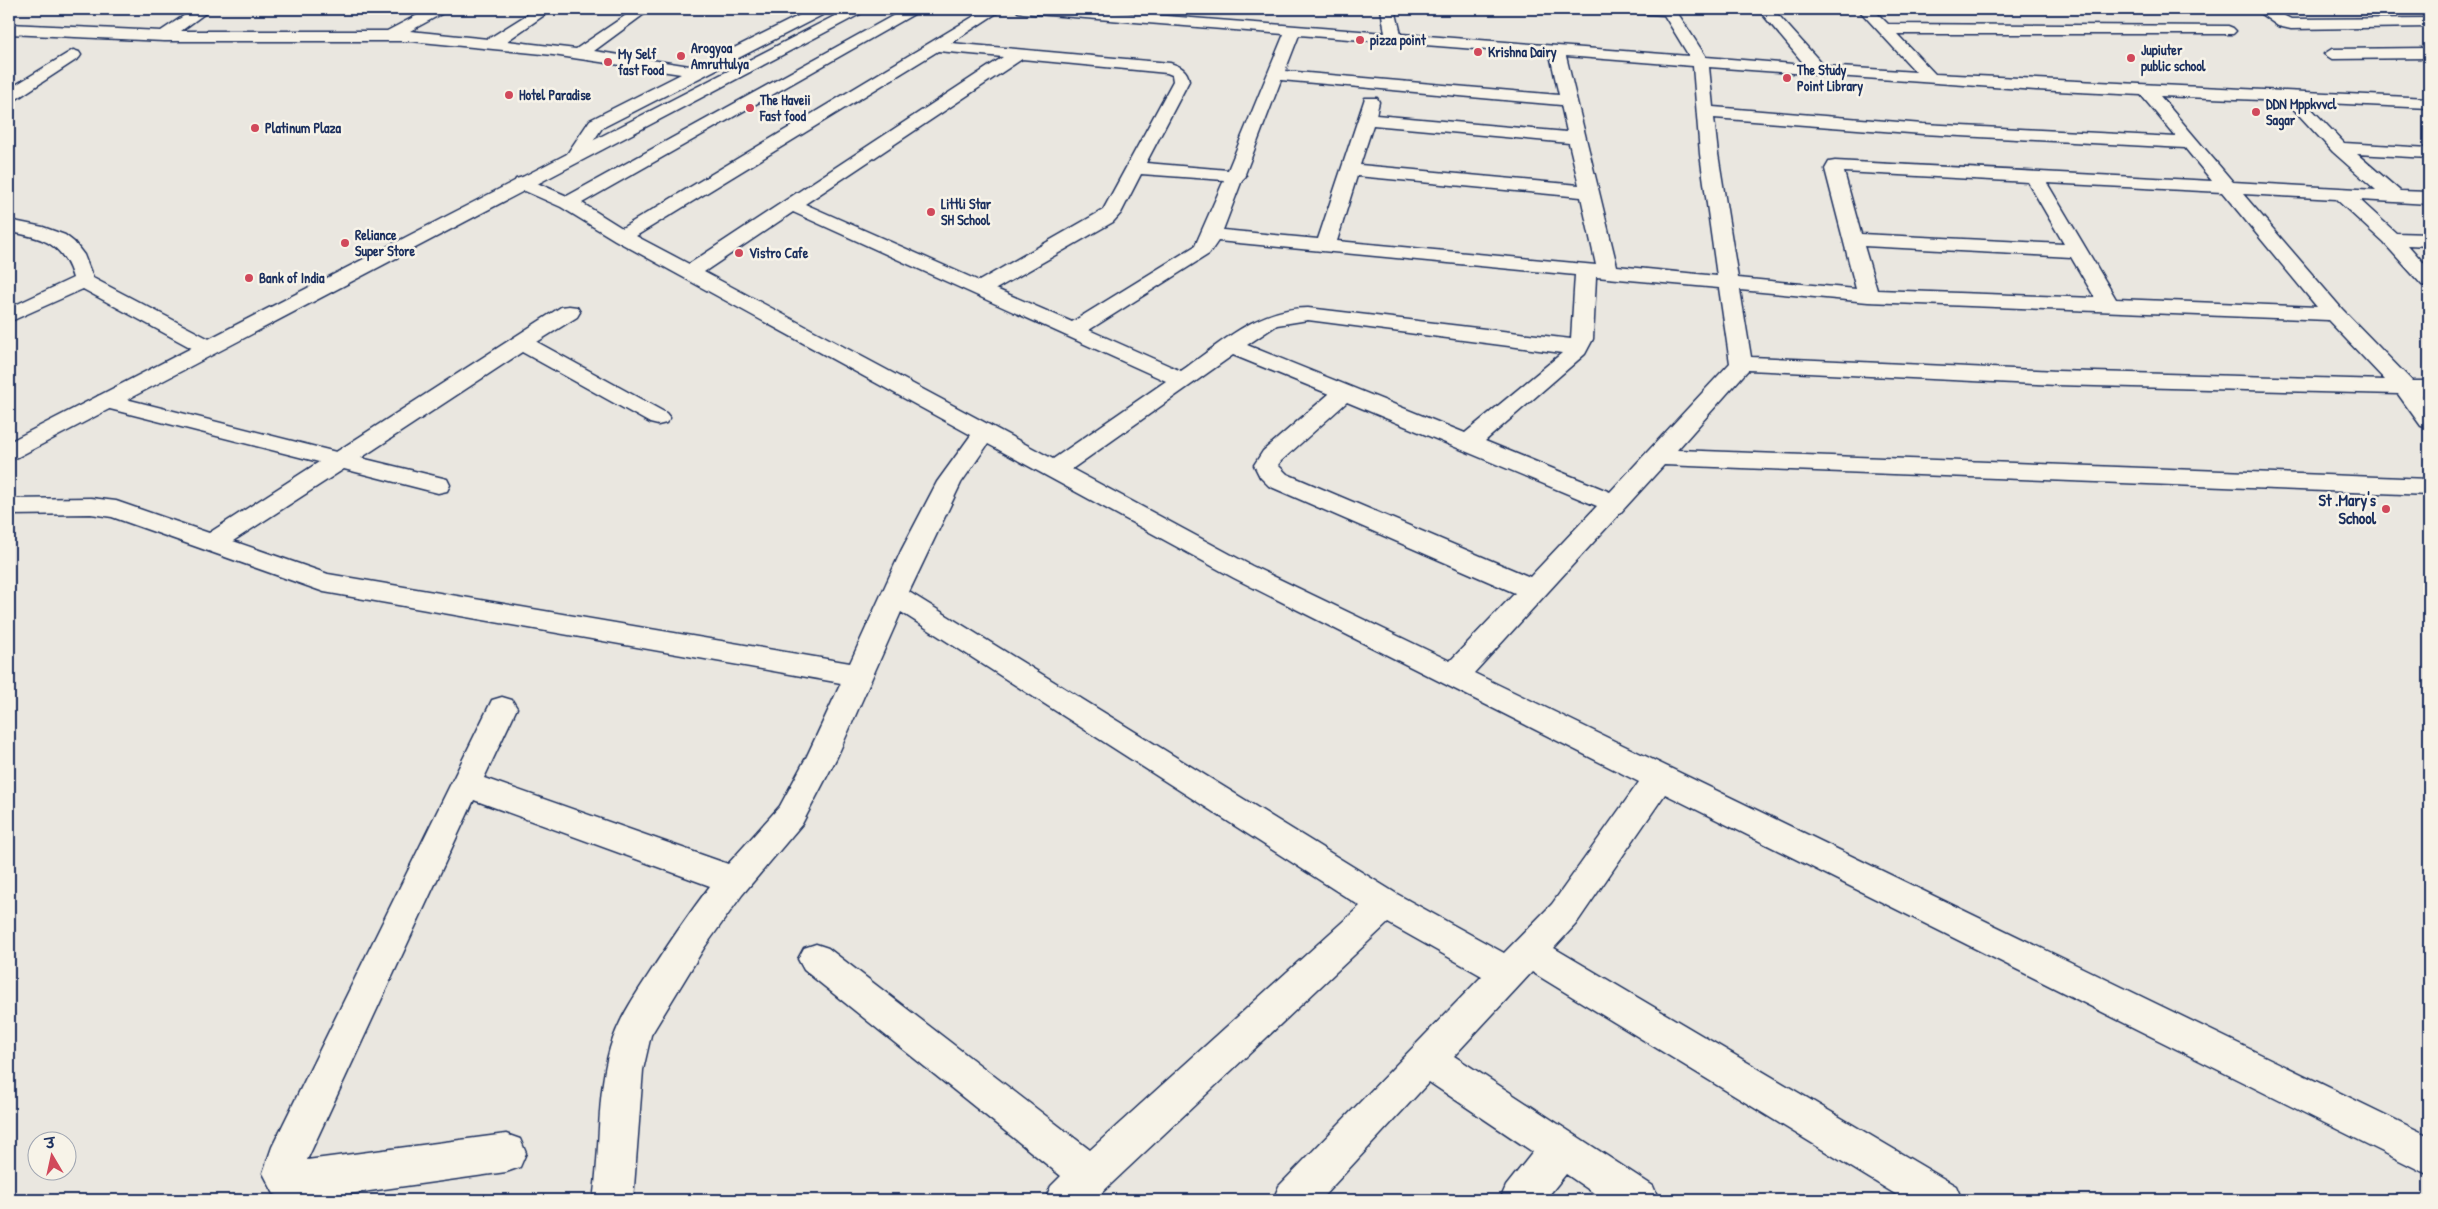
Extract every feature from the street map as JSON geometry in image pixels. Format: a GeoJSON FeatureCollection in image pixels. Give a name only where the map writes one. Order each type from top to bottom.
{"type":"FeatureCollection","features":[{"type":"Feature","properties":{"kind":"main road"},"geometry":{"type":"LineString","coordinates":[[164,36],[204,9]]}},
{"type":"Feature","properties":{"kind":"main road"},"geometry":{"type":"LineString","coordinates":[[392,35],[440,9]]}},
{"type":"Feature","properties":{"kind":"main road"},"geometry":{"type":"LineString","coordinates":[[491,44],[546,9]]}},
{"type":"Feature","properties":{"kind":"main road"},"geometry":{"type":"LineString","coordinates":[[578,55],[644,9]]}},
{"type":"Feature","properties":{"kind":"main road"},"geometry":{"type":"LineString","coordinates":[[788,9],[819,11]]}},
{"type":"Feature","properties":{"kind":"main road"},"geometry":{"type":"LineString","coordinates":[[9,452],[858,9]]}},
{"type":"Feature","properties":{"kind":"main road"},"geometry":{"type":"LineString","coordinates":[[568,203],[916,9]]}},
{"type":"Feature","properties":{"kind":"main road"},"geometry":{"type":"LineString","coordinates":[[622,236],[996,9]]}},
{"type":"Feature","properties":{"kind":"main road"},"geometry":{"type":"LineString","coordinates":[[1023,9],[1098,12],[1293,31],[1819,71],[2146,90],[2429,103]]}},
{"type":"Feature","properties":{"kind":"main road"},"geometry":{"type":"LineString","coordinates":[[1388,9],[1394,39]]}},
{"type":"Feature","properties":{"kind":"main road"},"geometry":{"type":"LineString","coordinates":[[1454,676],[1736,372],[1741,363],[1709,154],[1707,112],[1701,63],[1668,10],[1632,9]]}},
{"type":"Feature","properties":{"kind":"main road"},"geometry":{"type":"LineString","coordinates":[[1765,9],[1819,71]]}},
{"type":"Feature","properties":{"kind":"main road"},"geometry":{"type":"LineString","coordinates":[[1865,9],[1930,78]]}},
{"type":"Feature","properties":{"kind":"main road"},"geometry":{"type":"LineString","coordinates":[[2262,9],[2283,23],[2291,24],[2429,23]]}},
{"type":"Feature","properties":{"kind":"main road"},"geometry":{"type":"LineString","coordinates":[[574,157],[596,124],[819,11]]}},
{"type":"Feature","properties":{"kind":"main road"},"geometry":{"type":"LineString","coordinates":[[2059,14],[2078,30]]}},
{"type":"Feature","properties":{"kind":"main road"},"geometry":{"type":"LineString","coordinates":[[2156,14],[2177,31]]}},
{"type":"Feature","properties":{"kind":"main road"},"geometry":{"type":"LineString","coordinates":[[1962,16],[1976,29]]}},
{"type":"Feature","properties":{"kind":"main road"},"geometry":{"type":"LineString","coordinates":[[9,29],[164,36],[392,35],[553,50],[698,72]]}},
{"type":"Feature","properties":{"kind":"main road"},"geometry":{"type":"LineString","coordinates":[[1884,29],[2228,31]]}},
{"type":"Feature","properties":{"kind":"main road"},"geometry":{"type":"LineString","coordinates":[[1074,331],[1202,250],[1212,234],[1237,176],[1293,31]]}},
{"type":"Feature","properties":{"kind":"main road"},"geometry":{"type":"LineString","coordinates":[[935,46],[1170,68],[1178,71],[1181,81],[1111,213],[1106,218],[980,289]]}},
{"type":"Feature","properties":{"kind":"main road"},"geometry":{"type":"LineString","coordinates":[[1468,443],[1574,354],[1582,339],[1597,272],[1590,192],[1557,52]]}},
{"type":"Feature","properties":{"kind":"main road"},"geometry":{"type":"LineString","coordinates":[[2332,54],[2429,53]]}},
{"type":"Feature","properties":{"kind":"main road"},"geometry":{"type":"LineString","coordinates":[[690,272],[1019,54]]}},
{"type":"Feature","properties":{"kind":"main road"},"geometry":{"type":"LineString","coordinates":[[9,96],[74,55]]}},
{"type":"Feature","properties":{"kind":"main road"},"geometry":{"type":"LineString","coordinates":[[1276,75],[1569,101]]}},
{"type":"Feature","properties":{"kind":"main road"},"geometry":{"type":"LineString","coordinates":[[1326,245],[1377,84]]}},
{"type":"Feature","properties":{"kind":"main road"},"geometry":{"type":"LineString","coordinates":[[2146,90],[2334,314],[2404,386],[2429,421]]}},
{"type":"Feature","properties":{"kind":"main road"},"geometry":{"type":"LineString","coordinates":[[2291,97],[2339,148],[2395,196]]}},
{"type":"Feature","properties":{"kind":"main road"},"geometry":{"type":"LineString","coordinates":[[1707,112],[1932,129],[2192,143]]}},
{"type":"Feature","properties":{"kind":"main road"},"geometry":{"type":"LineString","coordinates":[[1366,118],[1577,138]]}},
{"type":"Feature","properties":{"kind":"main road"},"geometry":{"type":"LineString","coordinates":[[2339,148],[2429,153]]}},
{"type":"Feature","properties":{"kind":"main road"},"geometry":{"type":"LineString","coordinates":[[1868,296],[1834,169],[1835,166],[2429,198]]}},
{"type":"Feature","properties":{"kind":"main road"},"geometry":{"type":"LineString","coordinates":[[1135,168],[1237,176]]}},
{"type":"Feature","properties":{"kind":"main road"},"geometry":{"type":"LineString","coordinates":[[1350,170],[1590,192]]}},
{"type":"Feature","properties":{"kind":"main road"},"geometry":{"type":"LineString","coordinates":[[2034,176],[2109,305]]}},
{"type":"Feature","properties":{"kind":"main road"},"geometry":{"type":"LineString","coordinates":[[523,183],[568,203],[622,236],[1243,572],[2429,1156]]}},
{"type":"Feature","properties":{"kind":"main road"},"geometry":{"type":"LineString","coordinates":[[2341,193],[2392,239],[2429,281]]}},
{"type":"Feature","properties":{"kind":"main road"},"geometry":{"type":"LineString","coordinates":[[792,205],[1182,380]]}},
{"type":"Feature","properties":{"kind":"main road"},"geometry":{"type":"LineString","coordinates":[[10,227],[39,232],[66,244],[74,252],[84,281],[207,347]]}},
{"type":"Feature","properties":{"kind":"main road"},"geometry":{"type":"LineString","coordinates":[[1212,234],[1597,272],[1868,296],[2334,314]]}},
{"type":"Feature","properties":{"kind":"main road"},"geometry":{"type":"LineString","coordinates":[[1853,239],[2078,252]]}},
{"type":"Feature","properties":{"kind":"main road"},"geometry":{"type":"LineString","coordinates":[[2392,239],[2429,240]]}},
{"type":"Feature","properties":{"kind":"main road"},"geometry":{"type":"LineString","coordinates":[[9,316],[84,281]]}},
{"type":"Feature","properties":{"kind":"main road"},"geometry":{"type":"LineString","coordinates":[[213,542],[569,312]]}},
{"type":"Feature","properties":{"kind":"main road"},"geometry":{"type":"LineString","coordinates":[[1054,470],[1264,323],[1293,314],[1577,348]]}},
{"type":"Feature","properties":{"kind":"main road"},"geometry":{"type":"LineString","coordinates":[[522,343],[658,418]]}},
{"type":"Feature","properties":{"kind":"main road"},"geometry":{"type":"LineString","coordinates":[[1231,346],[1614,503]]}},
{"type":"Feature","properties":{"kind":"main road"},"geometry":{"type":"LineString","coordinates":[[1741,363],[2057,378],[2429,388]]}},
{"type":"Feature","properties":{"kind":"main road"},"geometry":{"type":"LineString","coordinates":[[1344,392],[1272,456],[1266,465],[1269,472],[1278,480],[1534,590]]}},
{"type":"Feature","properties":{"kind":"main road"},"geometry":{"type":"LineString","coordinates":[[106,401],[438,485]]}},
{"type":"Feature","properties":{"kind":"main road"},"geometry":{"type":"LineString","coordinates":[[613,1200],[624,1067],[629,1044],[636,1028],[692,936],[734,880],[791,815],[822,757],[894,595],[949,482],[985,432]]}},
{"type":"Feature","properties":{"kind":"main road"},"geometry":{"type":"LineString","coordinates":[[1656,457],[2429,487]]}},
{"type":"Feature","properties":{"kind":"main road"},"geometry":{"type":"LineString","coordinates":[[9,507],[92,506],[116,509],[324,583],[345,588],[858,675]]}},
{"type":"Feature","properties":{"kind":"main road"},"geometry":{"type":"LineString","coordinates":[[894,595],[1384,904],[1518,962],[1942,1200]]}},
{"type":"Feature","properties":{"kind":"main road"},"geometry":{"type":"LineString","coordinates":[[502,708],[286,1161],[283,1173],[288,1180],[301,1181],[506,1153]]}},
{"type":"Feature","properties":{"kind":"main road"},"geometry":{"type":"LineString","coordinates":[[1292,1200],[1564,914],[1660,777]]}},
{"type":"Feature","properties":{"kind":"main road"},"geometry":{"type":"LineString","coordinates":[[466,784],[734,880]]}},
{"type":"Feature","properties":{"kind":"main road"},"geometry":{"type":"LineString","coordinates":[[816,959],[1082,1191],[1384,904]]}},
{"type":"Feature","properties":{"kind":"main road"},"geometry":{"type":"LineString","coordinates":[[1426,1059],[1639,1200]]}},
{"type":"Feature","properties":{"kind":"main road"},"geometry":{"type":"LineString","coordinates":[[1520,1200],[1561,1149]]}},
{"type":"Feature","properties":{"kind":"place","name":"pizza point"},"geometry":{"type":"Point","coordinates":[1360,40]}},
{"type":"Feature","properties":{"kind":"place","name":"Krishna Dairy"},"geometry":{"type":"Point","coordinates":[1478,52]}},
{"type":"Feature","properties":{"kind":"place","name":"Arogyoa Amruttulya"},"geometry":{"type":"Point","coordinates":[681,56]}},
{"type":"Feature","properties":{"kind":"place","name":"Jupiuter public school"},"geometry":{"type":"Point","coordinates":[2131,58]}},
{"type":"Feature","properties":{"kind":"place","name":"My Self fast Food"},"geometry":{"type":"Point","coordinates":[608,62]}},
{"type":"Feature","properties":{"kind":"place","name":"The Study Point Library"},"geometry":{"type":"Point","coordinates":[1787,78]}},
{"type":"Feature","properties":{"kind":"place","name":"Hotel Paradise"},"geometry":{"type":"Point","coordinates":[509,95]}},
{"type":"Feature","properties":{"kind":"place","name":"The Haveii Fast food"},"geometry":{"type":"Point","coordinates":[750,108]}},
{"type":"Feature","properties":{"kind":"place","name":"DDN Mppkvvcl Sagar"},"geometry":{"type":"Point","coordinates":[2256,112]}},
{"type":"Feature","properties":{"kind":"place","name":"Platinum Plaza"},"geometry":{"type":"Point","coordinates":[255,128]}},
{"type":"Feature","properties":{"kind":"place","name":"Littli Star SH School"},"geometry":{"type":"Point","coordinates":[931,212]}},
{"type":"Feature","properties":{"kind":"place","name":"Reliance Super Store"},"geometry":{"type":"Point","coordinates":[345,243]}},
{"type":"Feature","properties":{"kind":"place","name":"Vistro Cafe"},"geometry":{"type":"Point","coordinates":[739,253]}},
{"type":"Feature","properties":{"kind":"place","name":"Bank of India"},"geometry":{"type":"Point","coordinates":[249,278]}},
{"type":"Feature","properties":{"kind":"place","name":"St .Mary's School"},"geometry":{"type":"Point","coordinates":[2386,509]}}]}
